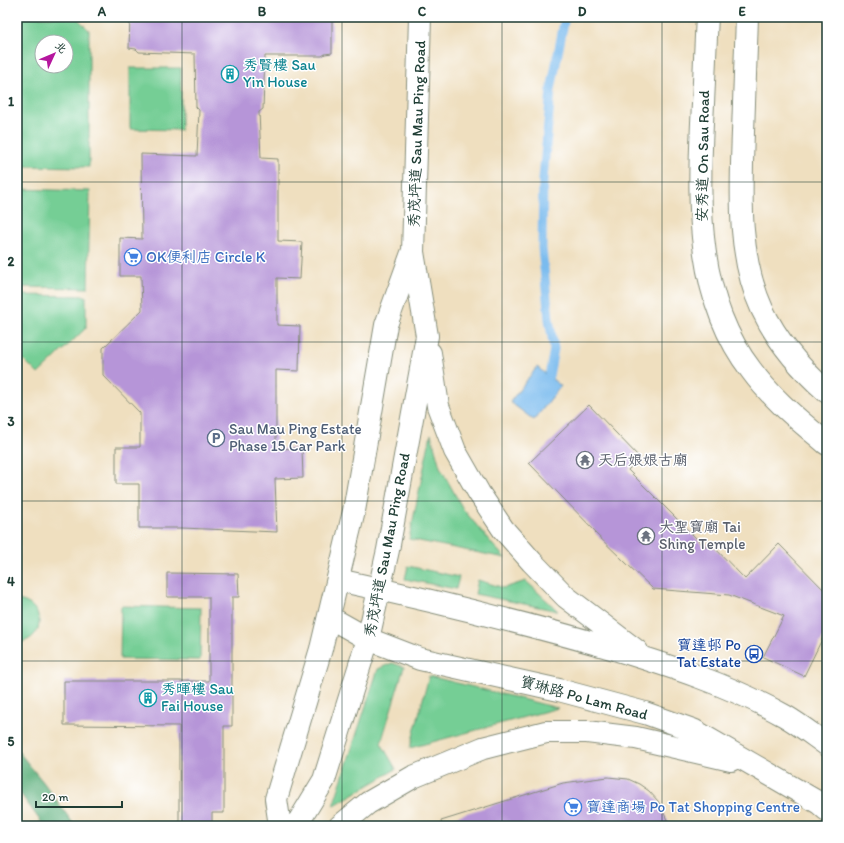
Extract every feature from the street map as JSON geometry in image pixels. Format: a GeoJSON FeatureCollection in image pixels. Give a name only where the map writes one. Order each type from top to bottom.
{"type":"FeatureCollection","features":[{"type":"Feature","properties":{"kind":"main road","name":"秀茂坪道 Sau Mau Ping Road"},"geometry":{"type":"LineString","coordinates":[[296,826],[324,780],[368,639],[380,589],[427,336],[413,252],[420,17]]}},
{"type":"Feature","properties":{"kind":"main road","name":"安秀道 On Sau Road"},"geometry":{"type":"LineString","coordinates":[[707,17],[700,193],[704,250],[715,300],[724,324],[736,348],[750,370],[775,398],[827,444]]}},
{"type":"Feature","properties":{"kind":"main road"},"geometry":{"type":"LineString","coordinates":[[747,17],[741,186],[746,258],[752,284],[762,309],[774,332],[791,355],[827,392]]}},
{"type":"Feature","properties":{"kind":"main road","name":"秀茂坪道 Sau Mau Ping Road"},"geometry":{"type":"LineString","coordinates":[[280,826],[276,799],[329,617],[338,580],[354,511],[386,325],[413,252]]}},
{"type":"Feature","properties":{"kind":"main road"},"geometry":{"type":"LineString","coordinates":[[427,336],[438,406],[455,451],[479,493],[503,529],[566,597],[648,659]]}},
{"type":"Feature","properties":{"kind":"main road"},"geometry":{"type":"LineString","coordinates":[[338,580],[506,619],[648,659],[735,691],[785,716],[827,744]]}},
{"type":"Feature","properties":{"kind":"main road","name":"寶琳路 Po Lam Road"},"geometry":{"type":"LineString","coordinates":[[329,617],[368,639],[420,659],[559,690],[645,713],[693,730],[819,803],[827,810]]}},
{"type":"Feature","properties":{"kind":"main road"},"geometry":{"type":"LineString","coordinates":[[340,826],[368,803],[413,777],[483,748],[546,732],[587,732],[636,738],[757,767]]}},
{"type":"Feature","properties":{"kind":"green space"},"geometry":{"type":"Polygon","coordinates":[[[17,17],[76,17],[89,30],[89,167],[17,166],[17,17]]]}},
{"type":"Feature","properties":{"kind":"green space"},"geometry":{"type":"Polygon","coordinates":[[[130,68],[181,68],[181,130],[130,129],[130,68]]]}},
{"type":"Feature","properties":{"kind":"green space"},"geometry":{"type":"Polygon","coordinates":[[[17,189],[90,191],[88,288],[17,287],[17,189]]]}},
{"type":"Feature","properties":{"kind":"green space"},"geometry":{"type":"Polygon","coordinates":[[[17,295],[86,296],[86,328],[38,374],[17,353],[17,295]]]}},
{"type":"Feature","properties":{"kind":"green space"},"geometry":{"type":"Polygon","coordinates":[[[431,434],[440,467],[463,509],[505,558],[409,539],[431,434]]]}},
{"type":"Feature","properties":{"kind":"green space"},"geometry":{"type":"Polygon","coordinates":[[[408,566],[459,577],[456,589],[405,579],[408,566]]]}},
{"type":"Feature","properties":{"kind":"green space"},"geometry":{"type":"Polygon","coordinates":[[[478,580],[504,588],[526,581],[558,611],[475,594],[478,580]]]}},
{"type":"Feature","properties":{"kind":"green space"},"geometry":{"type":"Polygon","coordinates":[[[17,600],[27,603],[33,608],[38,614],[39,622],[38,629],[34,635],[27,640],[17,643],[17,600]]]}},
{"type":"Feature","properties":{"kind":"green space"},"geometry":{"type":"Polygon","coordinates":[[[121,606],[201,608],[200,660],[120,659],[121,606]]]}},
{"type":"Feature","properties":{"kind":"green space"},"geometry":{"type":"Polygon","coordinates":[[[392,663],[404,667],[381,743],[396,769],[333,806],[378,669],[392,663]]]}},
{"type":"Feature","properties":{"kind":"green space"},"geometry":{"type":"Polygon","coordinates":[[[429,676],[558,708],[410,748],[429,676]]]}},
{"type":"Feature","properties":{"kind":"green space"},"geometry":{"type":"Polygon","coordinates":[[[18,751],[44,783],[75,826],[44,826],[17,789],[18,751]]]}},
{"type":"Feature","properties":{"kind":"water"},"geometry":{"type":"Polygon","coordinates":[[[537,367],[561,386],[534,420],[510,402],[537,367]]]}},
{"type":"Feature","properties":{"kind":"building"},"geometry":{"type":"Polygon","coordinates":[[[130,17],[332,17],[332,53],[322,56],[265,56],[263,109],[259,112],[261,158],[278,159],[278,241],[302,242],[300,279],[277,278],[277,325],[300,326],[299,371],[276,370],[276,449],[302,448],[303,478],[275,479],[277,532],[182,528],[139,528],[139,484],[116,484],[116,447],[140,447],[140,413],[103,375],[103,348],[142,310],[141,276],[120,276],[120,238],[142,239],[141,154],[197,156],[199,110],[196,107],[195,54],[139,52],[136,49],[129,48],[130,17]]]}},
{"type":"Feature","properties":{"kind":"building"},"geometry":{"type":"Polygon","coordinates":[[[589,405],[640,458],[628,470],[705,547],[709,542],[745,579],[779,544],[827,593],[827,629],[804,676],[763,657],[784,616],[729,595],[653,589],[595,533],[596,532],[529,463],[589,405]]]}},
{"type":"Feature","properties":{"kind":"building","name":"秀暉樓 Sau Fai House"},"geometry":{"type":"Polygon","coordinates":[[[167,573],[238,574],[239,597],[232,597],[232,726],[224,726],[224,813],[212,813],[212,826],[179,826],[179,726],[64,725],[64,681],[209,681],[209,597],[167,597],[167,573]]]}},
{"type":"Feature","properties":{"kind":"building","name":"寶達商場 Po Tat Shopping Centre"},"geometry":{"type":"Polygon","coordinates":[[[608,777],[628,779],[649,791],[658,801],[670,826],[442,826],[441,821],[563,783],[608,777]]]}},
{"type":"Feature","properties":{"kind":"waterway"},"geometry":{"type":"LineString","coordinates":[[549,376],[554,349],[549,319],[542,248],[543,179],[551,90],[565,17]]}},
{"type":"Feature","properties":{"kind":"place","name":"秀賢樓 Sau Yin House"},"geometry":{"type":"Point","coordinates":[230,74]}},
{"type":"Feature","properties":{"kind":"place","name":"OK便利店 Circle K"},"geometry":{"type":"Point","coordinates":[133,257]}},
{"type":"Feature","properties":{"kind":"place","name":"Sau Mau Ping Estate Phase 15 Car Park"},"geometry":{"type":"Point","coordinates":[216,438]}},
{"type":"Feature","properties":{"kind":"place","name":"天后娘娘古廟"},"geometry":{"type":"Point","coordinates":[585,460]}},
{"type":"Feature","properties":{"kind":"place","name":"大聖寶廟 Tai Shing Temple"},"geometry":{"type":"Point","coordinates":[646,536]}},
{"type":"Feature","properties":{"kind":"place","name":"寶達邨 Po Tat Estate"},"geometry":{"type":"Point","coordinates":[754,654]}},
{"type":"Feature","properties":{"kind":"place","name":"秀暉樓 Sau Fai House"},"geometry":{"type":"Point","coordinates":[148,698]}},
{"type":"Feature","properties":{"kind":"place","name":"寶達商場 Po Tat Shopping Centre"},"geometry":{"type":"Point","coordinates":[573,807]}}]}
